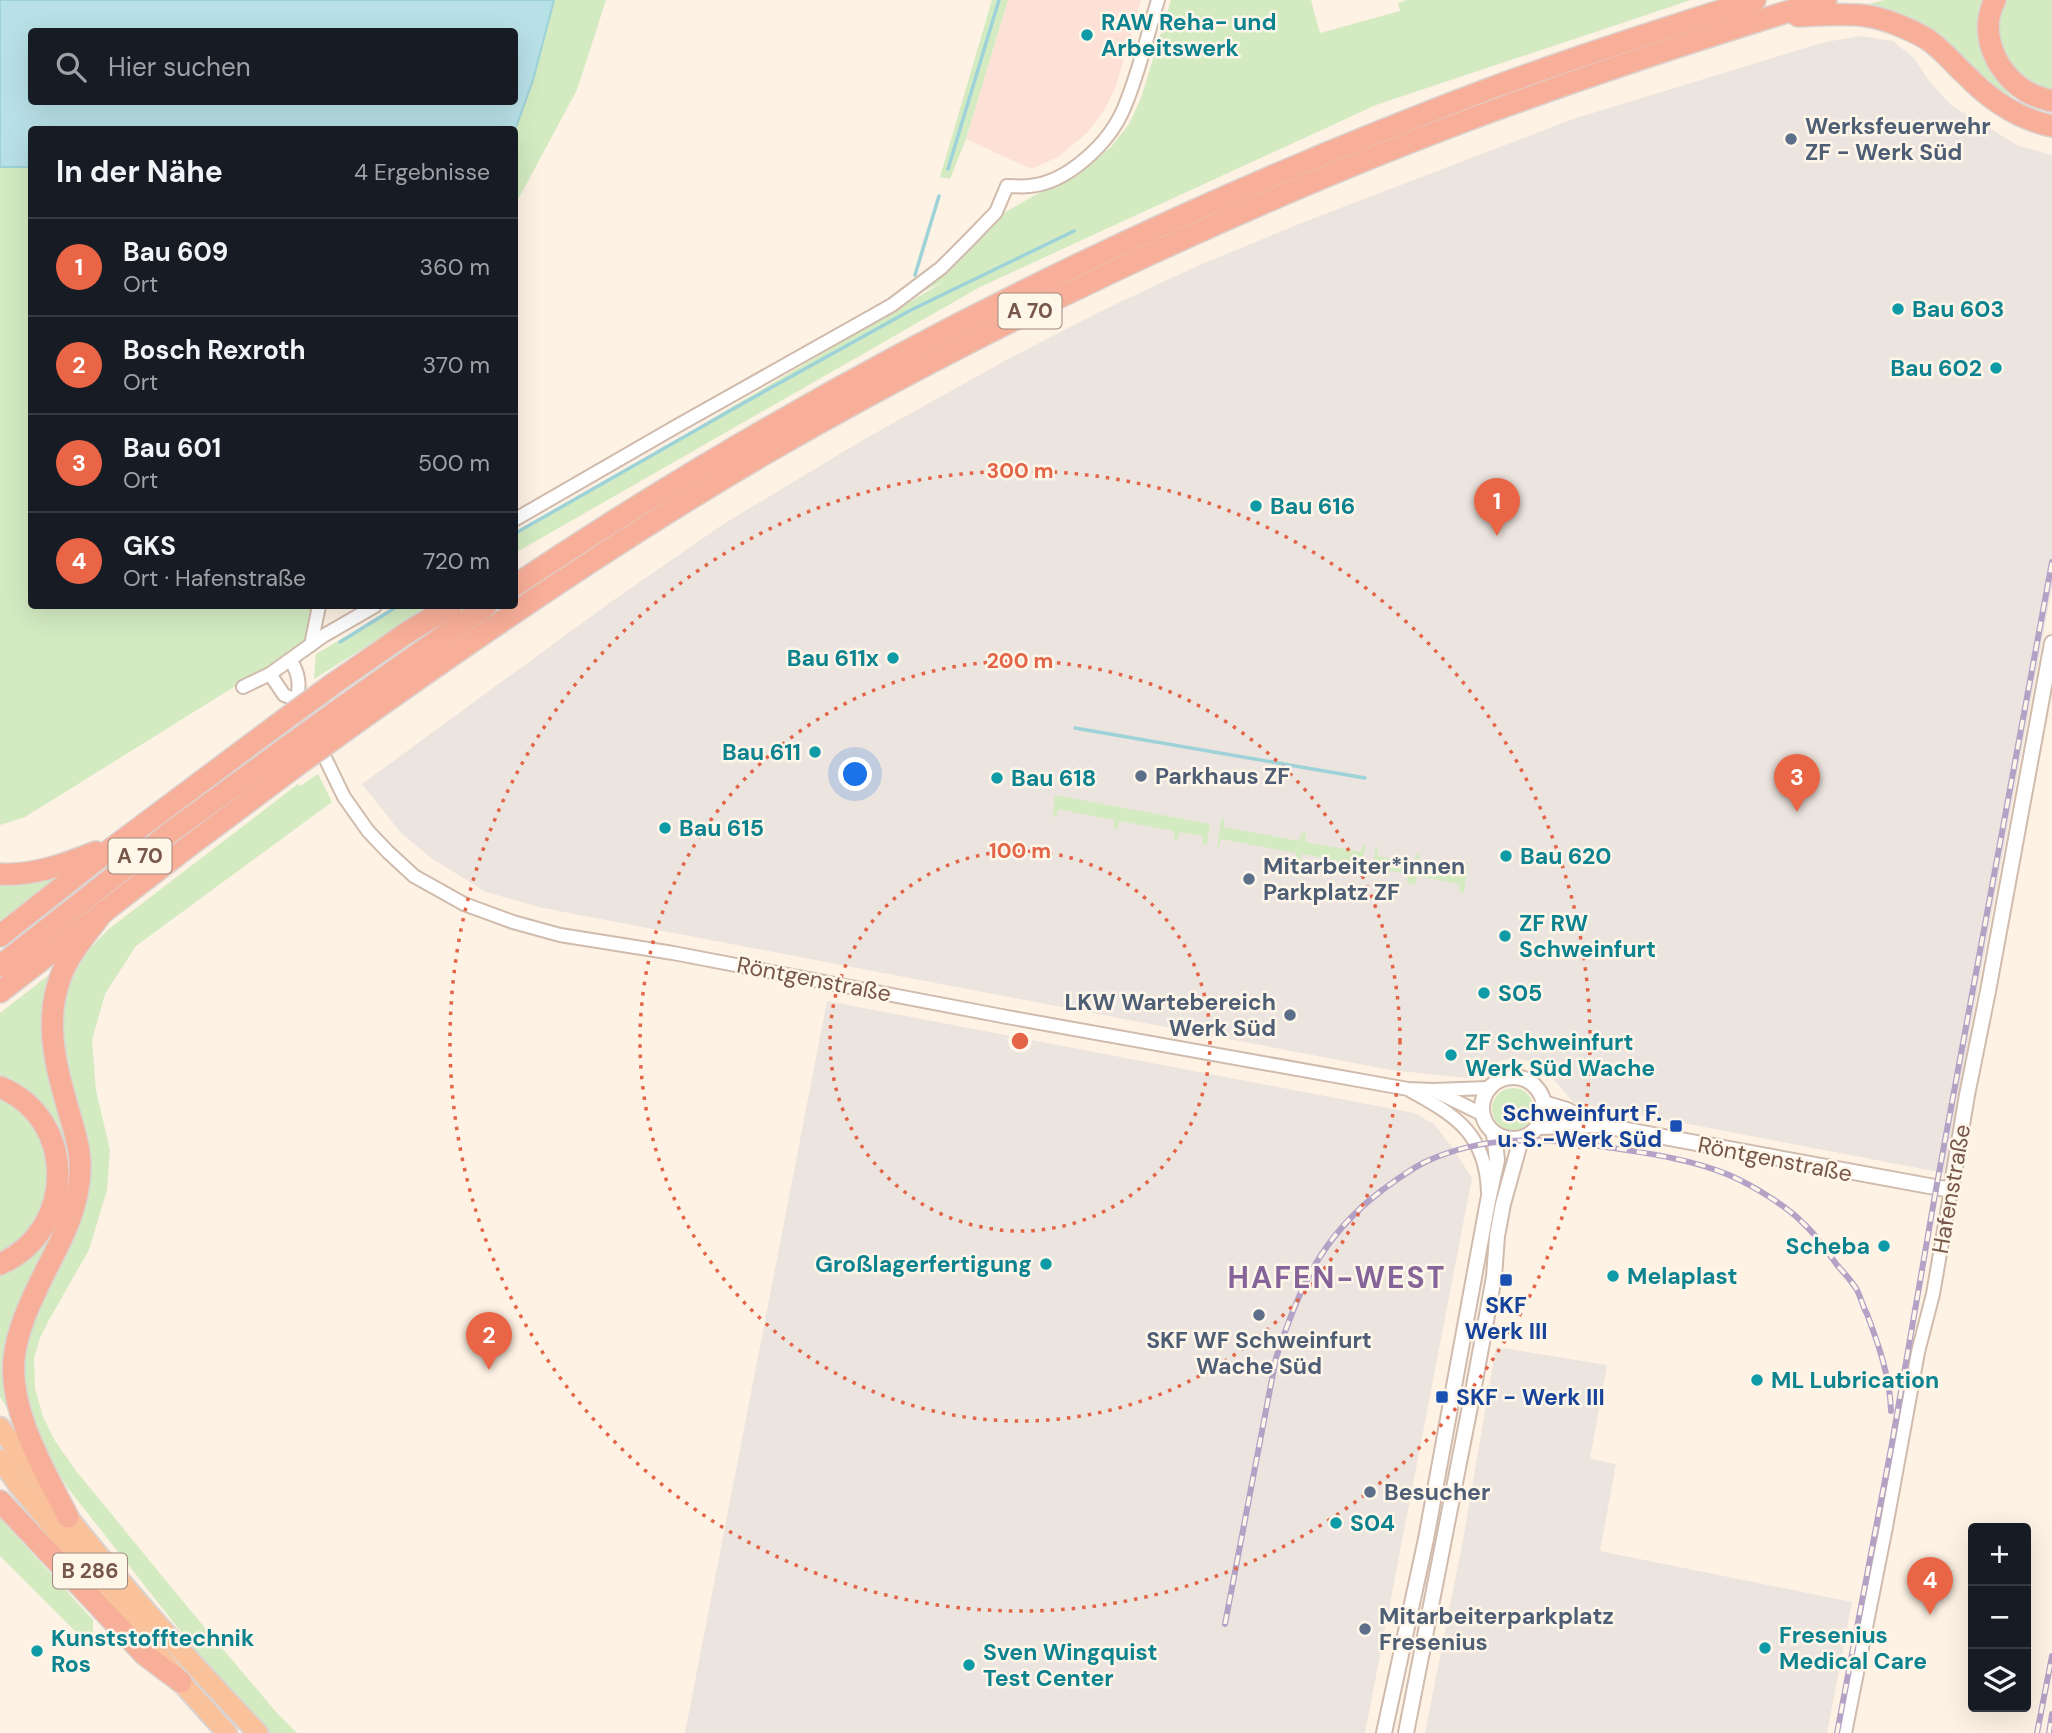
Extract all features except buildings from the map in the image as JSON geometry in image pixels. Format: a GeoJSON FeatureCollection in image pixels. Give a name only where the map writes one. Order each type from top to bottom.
{"type":"FeatureCollection","features":[{"type":"Feature","properties":{"kind":"highway","name":"A 70"},"geometry":{"type":"LineString","coordinates":[[518,583],[699,470],[825,396],[1044,281],[1193,210],[1490,89],[1755,0]]}},
{"type":"Feature","properties":{"kind":"highway","name":"A 70"},"geometry":{"type":"LineString","coordinates":[[0,966],[172,831],[287,760],[353,725],[547,590],[697,495],[841,411],[1052,300],[1200,230],[1298,188],[1572,82],[1826,0]]}},
{"type":"Feature","properties":{"kind":"highway"},"geometry":{"type":"LineString","coordinates":[[1995,0],[1989,22],[1989,38],[2001,68],[2010,79],[2031,94],[2052,101]]}},
{"type":"Feature","properties":{"kind":"highway"},"geometry":{"type":"LineString","coordinates":[[1768,18],[1869,16],[1901,27],[1937,47],[2002,106],[2028,120],[2052,126]]}},
{"type":"Feature","properties":{"kind":"highway"},"geometry":{"type":"LineString","coordinates":[[518,568],[598,532]]}},
{"type":"Feature","properties":{"kind":"highway"},"geometry":{"type":"LineString","coordinates":[[0,936],[209,774],[333,684],[446,609]]}},
{"type":"Feature","properties":{"kind":"highway","name":"A 70"},"geometry":{"type":"LineString","coordinates":[[0,992],[103,912],[287,760],[344,706],[482,609]]}},
{"type":"Feature","properties":{"kind":"highway"},"geometry":{"type":"LineString","coordinates":[[0,874],[34,872],[59,866],[121,842]]}},
{"type":"Feature","properties":{"kind":"highway"},"geometry":{"type":"LineString","coordinates":[[68,1517],[32,1443],[23,1418],[15,1390],[14,1359],[32,1298],[67,1228],[78,1199],[80,1168],[75,1135],[58,1072],[52,1028],[52,1003],[62,971],[103,912]]}},
{"type":"Feature","properties":{"kind":"highway"},"geometry":{"type":"LineString","coordinates":[[0,1087],[34,1110],[47,1130],[57,1160],[59,1178],[54,1206],[43,1228],[28,1247],[0,1264]]}},
{"type":"Feature","properties":{"kind":"highway","name":"B 286"},"geometry":{"type":"LineString","coordinates":[[0,1427],[27,1466],[167,1636],[258,1733]]}},
{"type":"Feature","properties":{"kind":"highway","name":"B 286"},"geometry":{"type":"LineString","coordinates":[[0,1459],[19,1486],[180,1682],[227,1733]]}},
{"type":"Feature","properties":{"kind":"highway"},"geometry":{"type":"LineString","coordinates":[[0,1502],[145,1655],[180,1682]]}},
{"type":"Feature","properties":{"kind":"street"},"geometry":{"type":"LineString","coordinates":[[518,518],[892,305],[941,268],[969,240],[996,212],[1007,186],[1030,186],[1065,173],[1091,153],[1110,133],[1124,108],[1157,0]]}},
{"type":"Feature","properties":{"kind":"street"},"geometry":{"type":"LineString","coordinates":[[311,645],[317,609]]}},
{"type":"Feature","properties":{"kind":"street"},"geometry":{"type":"LineString","coordinates":[[243,687],[270,674],[370,609]]}},
{"type":"Feature","properties":{"kind":"street","name":"Hafenstraße"},"geometry":{"type":"LineString","coordinates":[[1844,1733],[1918,1352],[1933,1294],[1967,1095],[2052,643]]}},
{"type":"Feature","properties":{"kind":"street","name":"Röntgenstraße"},"geometry":{"type":"LineString","coordinates":[[290,661],[297,671],[300,685],[297,700],[344,797],[375,838],[414,876],[464,904],[513,922],[560,935],[699,958],[1044,1024],[1408,1089],[1489,1088]]}},
{"type":"Feature","properties":{"kind":"street","name":"Röntgenstraße"},"geometry":{"type":"LineString","coordinates":[[270,674],[284,695],[297,700]]}},
{"type":"Feature","properties":{"kind":"street"},"geometry":{"type":"LineString","coordinates":[[1507,1077],[1518,1077],[1535,1085],[1542,1094],[1544,1103],[1544,1116],[1538,1127],[1521,1139],[1504,1139],[1494,1133],[1487,1126],[1482,1114],[1489,1088],[1507,1077]]}},
{"type":"Feature","properties":{"kind":"street"},"geometry":{"type":"LineString","coordinates":[[1408,1089],[1443,1108],[1470,1134],[1483,1162],[1488,1201]]}},
{"type":"Feature","properties":{"kind":"street","name":"Röntgenstraße"},"geometry":{"type":"LineString","coordinates":[[1433,1090],[1482,1114]]}},
{"type":"Feature","properties":{"kind":"street","name":"Röntgenstraße"},"geometry":{"type":"LineString","coordinates":[[1544,1103],[1599,1125]]}},
{"type":"Feature","properties":{"kind":"street","name":"Röntgenstraße"},"geometry":{"type":"LineString","coordinates":[[1538,1127],[1599,1125],[1951,1190]]}},
{"type":"Feature","properties":{"kind":"street"},"geometry":{"type":"LineString","coordinates":[[1384,1733],[1438,1475],[1497,1160],[1494,1133]]}},
{"type":"Feature","properties":{"kind":"street"},"geometry":{"type":"LineString","coordinates":[[1406,1733],[1457,1479],[1489,1302],[1503,1204],[1521,1139]]}},
{"type":"Feature","properties":{"kind":"street"},"geometry":{"type":"LineString","coordinates":[[1470,1298],[1489,1302]]}},
{"type":"Feature","properties":{"kind":"street"},"geometry":{"type":"LineString","coordinates":[[1456,1382],[1474,1386]]}},
{"type":"Feature","properties":{"kind":"street"},"geometry":{"type":"LineString","coordinates":[[1438,1475],[1457,1479]]}},
{"type":"Feature","properties":{"kind":"shaded area"},"geometry":{"type":"Polygon","coordinates":[[[1008,0],[1141,0],[1116,86],[1105,109],[1089,131],[1058,157],[1031,169],[966,139],[1008,0]]]}},
{"type":"Feature","properties":{"kind":"shaded area"},"geometry":{"type":"Polygon","coordinates":[[[1861,36],[1893,41],[1914,58],[1929,81],[1952,106],[2019,146],[2052,155],[2052,587],[1944,1173],[1573,1102],[1543,1067],[1525,1060],[1503,1060],[1466,1078],[1391,1070],[543,908],[486,892],[431,858],[401,833],[362,784],[608,604],[725,523],[863,440],[1099,312],[1195,267],[1299,224],[1573,119],[1825,42],[1861,36]]]}},
{"type":"Feature","properties":{"kind":"shaded area"},"geometry":{"type":"Polygon","coordinates":[[[827,1001],[1414,1113],[1434,1124],[1452,1147],[1472,1178],[1365,1733],[685,1733],[827,1001]]]}},
{"type":"Feature","properties":{"kind":"shaded area"},"geometry":{"type":"Polygon","coordinates":[[[1496,1347],[1607,1365],[1590,1459],[1616,1464],[1600,1551],[1852,1602],[1827,1733],[1425,1733],[1463,1540],[1496,1347]]]}},
{"type":"Feature","properties":{"kind":"green space"},"geometry":{"type":"Polygon","coordinates":[[[554,0],[606,0],[577,90],[518,199],[518,126],[516,126],[533,80],[554,0]]]}},
{"type":"Feature","properties":{"kind":"green space"},"geometry":{"type":"Polygon","coordinates":[[[992,0],[1008,0],[966,139],[950,179],[940,177],[992,0]]]}},
{"type":"Feature","properties":{"kind":"green space"},"geometry":{"type":"Polygon","coordinates":[[[1171,0],[1311,0],[1320,33],[1400,11],[1398,3],[1407,0],[1691,0],[1376,105],[980,287],[518,551],[518,534],[945,281],[920,293],[1004,213],[1035,195],[1074,178],[1111,147],[1129,124],[1141,98],[1171,0]]]}},
{"type":"Feature","properties":{"kind":"green space"},"geometry":{"type":"Polygon","coordinates":[[[1885,0],[1985,0],[1983,49],[1988,68],[2016,103],[1988,84],[1934,33],[1912,20],[1864,5],[1885,0]]]}},
{"type":"Feature","properties":{"kind":"green space"},"geometry":{"type":"Polygon","coordinates":[[[2003,0],[2052,0],[2052,94],[2010,70],[1996,25],[2003,0]]]}},
{"type":"Feature","properties":{"kind":"green space"},"geometry":{"type":"Polygon","coordinates":[[[0,167],[28,167],[28,609],[315,609],[308,641],[25,817],[0,825],[0,167]]]}},
{"type":"Feature","properties":{"kind":"green space"},"geometry":{"type":"Polygon","coordinates":[[[392,609],[426,609],[314,679],[316,654],[392,609]]]}},
{"type":"Feature","properties":{"kind":"green space"},"geometry":{"type":"Polygon","coordinates":[[[318,774],[332,802],[136,946],[105,994],[92,1040],[96,1090],[110,1150],[107,1190],[89,1250],[49,1320],[34,1358],[35,1388],[43,1417],[55,1441],[77,1472],[190,1610],[297,1733],[270,1733],[204,1661],[67,1487],[43,1448],[28,1407],[22,1365],[25,1338],[71,1236],[69,1079],[62,1040],[63,1005],[85,953],[110,928],[298,784],[300,786],[318,774]]]}},
{"type":"Feature","properties":{"kind":"green space"},"geometry":{"type":"Polygon","coordinates":[[[1055,795],[1210,824],[1207,844],[1203,845],[1203,836],[1180,832],[1175,841],[1174,831],[1119,821],[1118,828],[1114,830],[1114,820],[1058,809],[1057,816],[1053,817],[1055,795]]]}},
{"type":"Feature","properties":{"kind":"green space"},"geometry":{"type":"Polygon","coordinates":[[[1224,818],[1224,827],[1299,841],[1304,832],[1305,842],[1360,852],[1364,844],[1361,873],[1356,874],[1357,864],[1302,854],[1300,862],[1296,863],[1296,853],[1221,839],[1217,849],[1221,819],[1224,818]]]}},
{"type":"Feature","properties":{"kind":"green space"},"geometry":{"type":"Polygon","coordinates":[[[1376,846],[1377,856],[1414,863],[1416,855],[1419,854],[1419,864],[1461,872],[1464,863],[1468,863],[1464,892],[1460,893],[1459,884],[1417,876],[1415,884],[1409,885],[1408,874],[1375,868],[1371,877],[1376,846]]]}},
{"type":"Feature","properties":{"kind":"green space"},"geometry":{"type":"Polygon","coordinates":[[[73,870],[0,927],[0,882],[73,870]]]}},
{"type":"Feature","properties":{"kind":"green space"},"geometry":{"type":"Polygon","coordinates":[[[63,964],[50,1001],[72,1164],[67,1209],[36,1272],[15,1409],[9,1411],[0,1397],[0,1269],[30,1250],[61,1151],[0,1082],[0,1013],[63,964]]]}},
{"type":"Feature","properties":{"kind":"green space"},"geometry":{"type":"Polygon","coordinates":[[[1513,1088],[1528,1094],[1534,1109],[1528,1124],[1513,1130],[1498,1124],[1492,1109],[1498,1094],[1513,1088]]]}},
{"type":"Feature","properties":{"kind":"green space"},"geometry":{"type":"Polygon","coordinates":[[[0,1093],[19,1104],[51,1152],[46,1216],[0,1259],[0,1093]]]}},
{"type":"Feature","properties":{"kind":"green space"},"geometry":{"type":"Polygon","coordinates":[[[0,1518],[93,1620],[93,1649],[0,1556],[0,1518]]]}},
{"type":"Feature","properties":{"kind":"water"},"geometry":{"type":"Polygon","coordinates":[[[0,0],[554,0],[533,80],[516,126],[28,126],[28,167],[0,167],[0,0]]]}},
{"type":"Feature","properties":{"kind":"waterway"},"geometry":{"type":"LineString","coordinates":[[948,169],[999,0]]}},
{"type":"Feature","properties":{"kind":"waterway"},"geometry":{"type":"LineString","coordinates":[[915,275],[939,196]]}},
{"type":"Feature","properties":{"kind":"waterway"},"geometry":{"type":"LineString","coordinates":[[518,532],[911,310],[1074,231]]}},
{"type":"Feature","properties":{"kind":"waterway"},"geometry":{"type":"LineString","coordinates":[[340,642],[393,609]]}},
{"type":"Feature","properties":{"kind":"waterway"},"geometry":{"type":"LineString","coordinates":[[1075,728],[1365,778]]}},
{"type":"Feature","properties":{"kind":"railway"},"geometry":{"type":"LineString","coordinates":[[1837,1733],[2052,562]]}},
{"type":"Feature","properties":{"kind":"railway"},"geometry":{"type":"LineString","coordinates":[[1225,1624],[1276,1358],[1304,1287],[1327,1246],[1360,1209],[1408,1172],[1447,1153],[1491,1143],[1560,1141],[1684,1161],[1729,1175],[1758,1190],[1788,1210],[1809,1229],[1857,1290],[1883,1362],[1891,1411]]}},
{"type":"Feature","properties":{"kind":"railway"},"geometry":{"type":"LineString","coordinates":[[2037,1733],[2052,1656]]}},
{"type":"Feature","properties":{"kind":"railway"},"geometry":{"type":"LineString","coordinates":[[2049,1733],[2052,1714]]}},
{"type":"Feature","properties":{"kind":"place","name":"RAW Reha- und Arbeitswerk"},"geometry":{"type":"Point","coordinates":[1087,35]}},
{"type":"Feature","properties":{"kind":"place","name":"Werksfeuerwehr ZF - Werk Süd"},"geometry":{"type":"Point","coordinates":[1791,139]}},
{"type":"Feature","properties":{"kind":"place","name":"Bau 603"},"geometry":{"type":"Point","coordinates":[1898,309]}},
{"type":"Feature","properties":{"kind":"place","name":"Bau 602"},"geometry":{"type":"Point","coordinates":[1996,368]}},
{"type":"Feature","properties":{"kind":"place","name":"Bau 616"},"geometry":{"type":"Point","coordinates":[1256,506]}},
{"type":"Feature","properties":{"kind":"place","name":"Bau 609"},"geometry":{"type":"Point","coordinates":[1497,536]}},
{"type":"Feature","properties":{"kind":"place","name":"Bau 611x"},"geometry":{"type":"Point","coordinates":[893,658]}},
{"type":"Feature","properties":{"kind":"place","name":"Bau 611"},"geometry":{"type":"Point","coordinates":[815,752]}},
{"type":"Feature","properties":{"kind":"place","name":"Parkhaus ZF"},"geometry":{"type":"Point","coordinates":[1141,776]}},
{"type":"Feature","properties":{"kind":"place","name":"Bau 618"},"geometry":{"type":"Point","coordinates":[997,778]}},
{"type":"Feature","properties":{"kind":"place","name":"Bau 601"},"geometry":{"type":"Point","coordinates":[1797,812]}},
{"type":"Feature","properties":{"kind":"place","name":"Bau 615"},"geometry":{"type":"Point","coordinates":[665,828]}},
{"type":"Feature","properties":{"kind":"place","name":"Bau 620"},"geometry":{"type":"Point","coordinates":[1506,856]}},
{"type":"Feature","properties":{"kind":"place","name":"Mitarbeiter*innen Parkplatz ZF"},"geometry":{"type":"Point","coordinates":[1249,879]}},
{"type":"Feature","properties":{"kind":"place","name":"ZF RW Schweinfurt"},"geometry":{"type":"Point","coordinates":[1505,936]}},
{"type":"Feature","properties":{"kind":"place","name":"S05"},"geometry":{"type":"Point","coordinates":[1484,993]}},
{"type":"Feature","properties":{"kind":"place","name":"LKW Wartebereich Werk Süd"},"geometry":{"type":"Point","coordinates":[1290,1015]}},
{"type":"Feature","properties":{"kind":"place","name":"ZF Schweinfurt Werk Süd Wache"},"geometry":{"type":"Point","coordinates":[1451,1055]}},
{"type":"Feature","properties":{"kind":"place","name":"Schweinfurt F. u. S.-Werk Süd"},"geometry":{"type":"Point","coordinates":[1676,1126]}},
{"type":"Feature","properties":{"kind":"place","name":"Scheba"},"geometry":{"type":"Point","coordinates":[1884,1246]}},
{"type":"Feature","properties":{"kind":"place","name":"Großlagerfertigung"},"geometry":{"type":"Point","coordinates":[1046,1264]}},
{"type":"Feature","properties":{"kind":"place","name":"Melaplast"},"geometry":{"type":"Point","coordinates":[1613,1276]}},
{"type":"Feature","properties":{"kind":"place","name":"SKF Werk III"},"geometry":{"type":"Point","coordinates":[1506,1280]}},
{"type":"Feature","properties":{"kind":"place","name":"SKF WF Schweinfurt Wache Süd"},"geometry":{"type":"Point","coordinates":[1259,1315]}},
{"type":"Feature","properties":{"kind":"place","name":"Bosch Rexroth"},"geometry":{"type":"Point","coordinates":[489,1370]}},
{"type":"Feature","properties":{"kind":"place","name":"ML Lubrication"},"geometry":{"type":"Point","coordinates":[1757,1380]}},
{"type":"Feature","properties":{"kind":"place","name":"SKF - Werk III"},"geometry":{"type":"Point","coordinates":[1442,1397]}},
{"type":"Feature","properties":{"kind":"place","name":"Besucher"},"geometry":{"type":"Point","coordinates":[1370,1492]}},
{"type":"Feature","properties":{"kind":"place","name":"S04"},"geometry":{"type":"Point","coordinates":[1336,1523]}},
{"type":"Feature","properties":{"kind":"place","name":"GKS"},"geometry":{"type":"Point","coordinates":[1930,1615]}},
{"type":"Feature","properties":{"kind":"place","name":"Mitarbeiterparkplatz Fresenius"},"geometry":{"type":"Point","coordinates":[1365,1629]}},
{"type":"Feature","properties":{"kind":"place","name":"Fresenius Medical Care"},"geometry":{"type":"Point","coordinates":[1765,1648]}},
{"type":"Feature","properties":{"kind":"place","name":"Kunststofftechnik Ros"},"geometry":{"type":"Point","coordinates":[37,1651]}},
{"type":"Feature","properties":{"kind":"place","name":"Sven Wingquist Test Center"},"geometry":{"type":"Point","coordinates":[969,1665]}},
{"type":"Feature","properties":{"kind":"district","name":"HAFEN-WEST"},"geometry":{"type":"Point","coordinates":[1337,1277]}}]}
